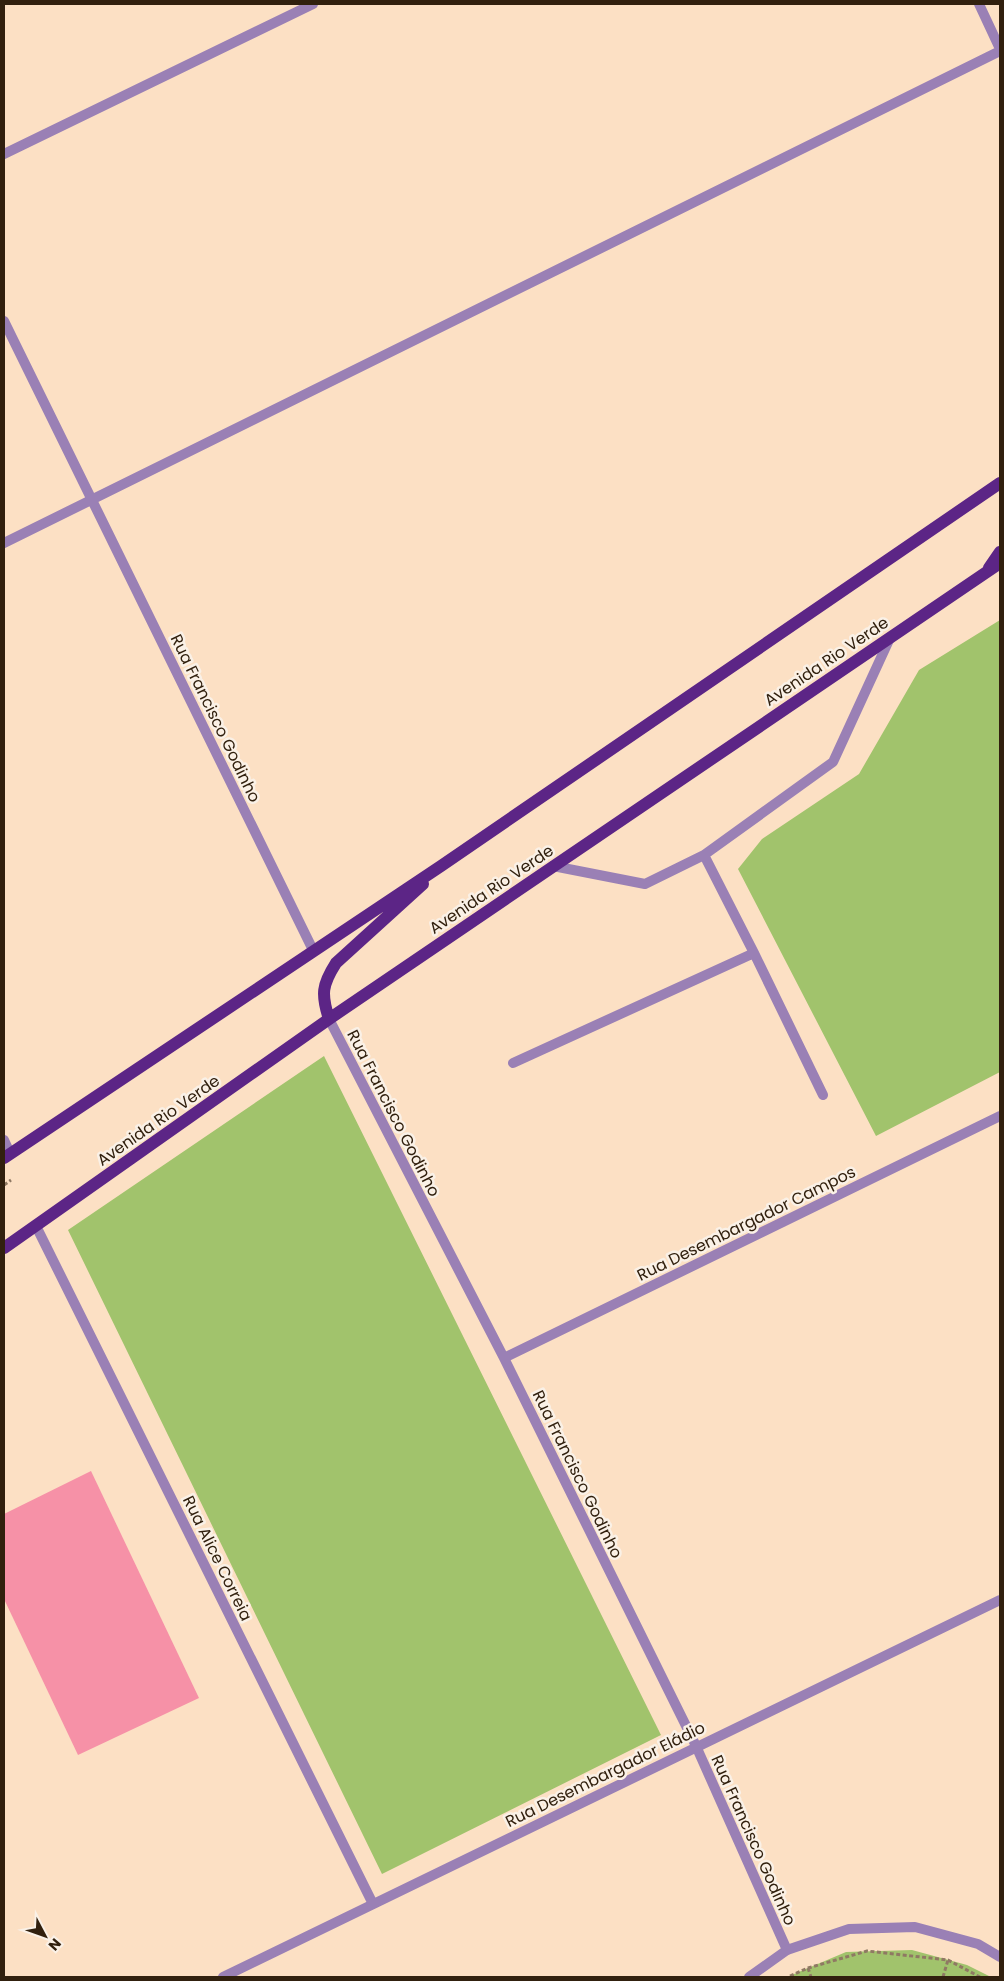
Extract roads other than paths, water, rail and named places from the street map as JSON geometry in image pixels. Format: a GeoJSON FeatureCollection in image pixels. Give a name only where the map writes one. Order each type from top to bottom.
{"type":"FeatureCollection","features":[{"type":"Feature","properties":{"kind":"main road"},"geometry":{"type":"LineString","coordinates":[[7,1155],[441,866],[1000,483]]}},
{"type":"Feature","properties":{"kind":"main road"},"geometry":{"type":"LineString","coordinates":[[986,572],[1000,552]]}},
{"type":"Feature","properties":{"kind":"main road","name":"Avenida Rio Verde"},"geometry":{"type":"LineString","coordinates":[[4,1248],[329,1019],[1000,563]]}},
{"type":"Feature","properties":{"kind":"main road"},"geometry":{"type":"LineString","coordinates":[[329,1019],[323,1002],[323,989],[328,975],[336,963],[415,893],[441,866]]}},
{"type":"Feature","properties":{"kind":"street"},"geometry":{"type":"LineString","coordinates":[[4,154],[312,4]]}},
{"type":"Feature","properties":{"kind":"street"},"geometry":{"type":"LineString","coordinates":[[4,543],[1000,50],[979,4]]}},
{"type":"Feature","properties":{"kind":"street","name":"Rua Francisco Godinho"},"geometry":{"type":"LineString","coordinates":[[4,321],[313,950]]}},
{"type":"Feature","properties":{"kind":"street"},"geometry":{"type":"LineString","coordinates":[[553,866],[645,884],[704,855],[833,762],[890,637]]}},
{"type":"Feature","properties":{"kind":"street"},"geometry":{"type":"LineString","coordinates":[[704,855],[823,1095]]}},
{"type":"Feature","properties":{"kind":"street"},"geometry":{"type":"LineString","coordinates":[[513,1063],[754,953]]}},
{"type":"Feature","properties":{"kind":"street","name":"Rua Francisco Godinho"},"geometry":{"type":"LineString","coordinates":[[329,1019],[504,1358],[696,1746],[787,1950]]}},
{"type":"Feature","properties":{"kind":"street","name":"Rua Desembargador Campos"},"geometry":{"type":"LineString","coordinates":[[504,1358],[1000,1116]]}},
{"type":"Feature","properties":{"kind":"street"},"geometry":{"type":"LineString","coordinates":[[4,1140],[7,1155]]}},
{"type":"Feature","properties":{"kind":"street","name":"Rua Alice Correia"},"geometry":{"type":"LineString","coordinates":[[36,1226],[373,1904]]}},
{"type":"Feature","properties":{"kind":"street","name":"Rua Desembargador Eládio"},"geometry":{"type":"LineString","coordinates":[[223,1977],[1000,1600]]}},
{"type":"Feature","properties":{"kind":"street"},"geometry":{"type":"LineString","coordinates":[[749,1977],[787,1950],[849,1929],[915,1927],[978,1944],[1000,1957]]}}]}
